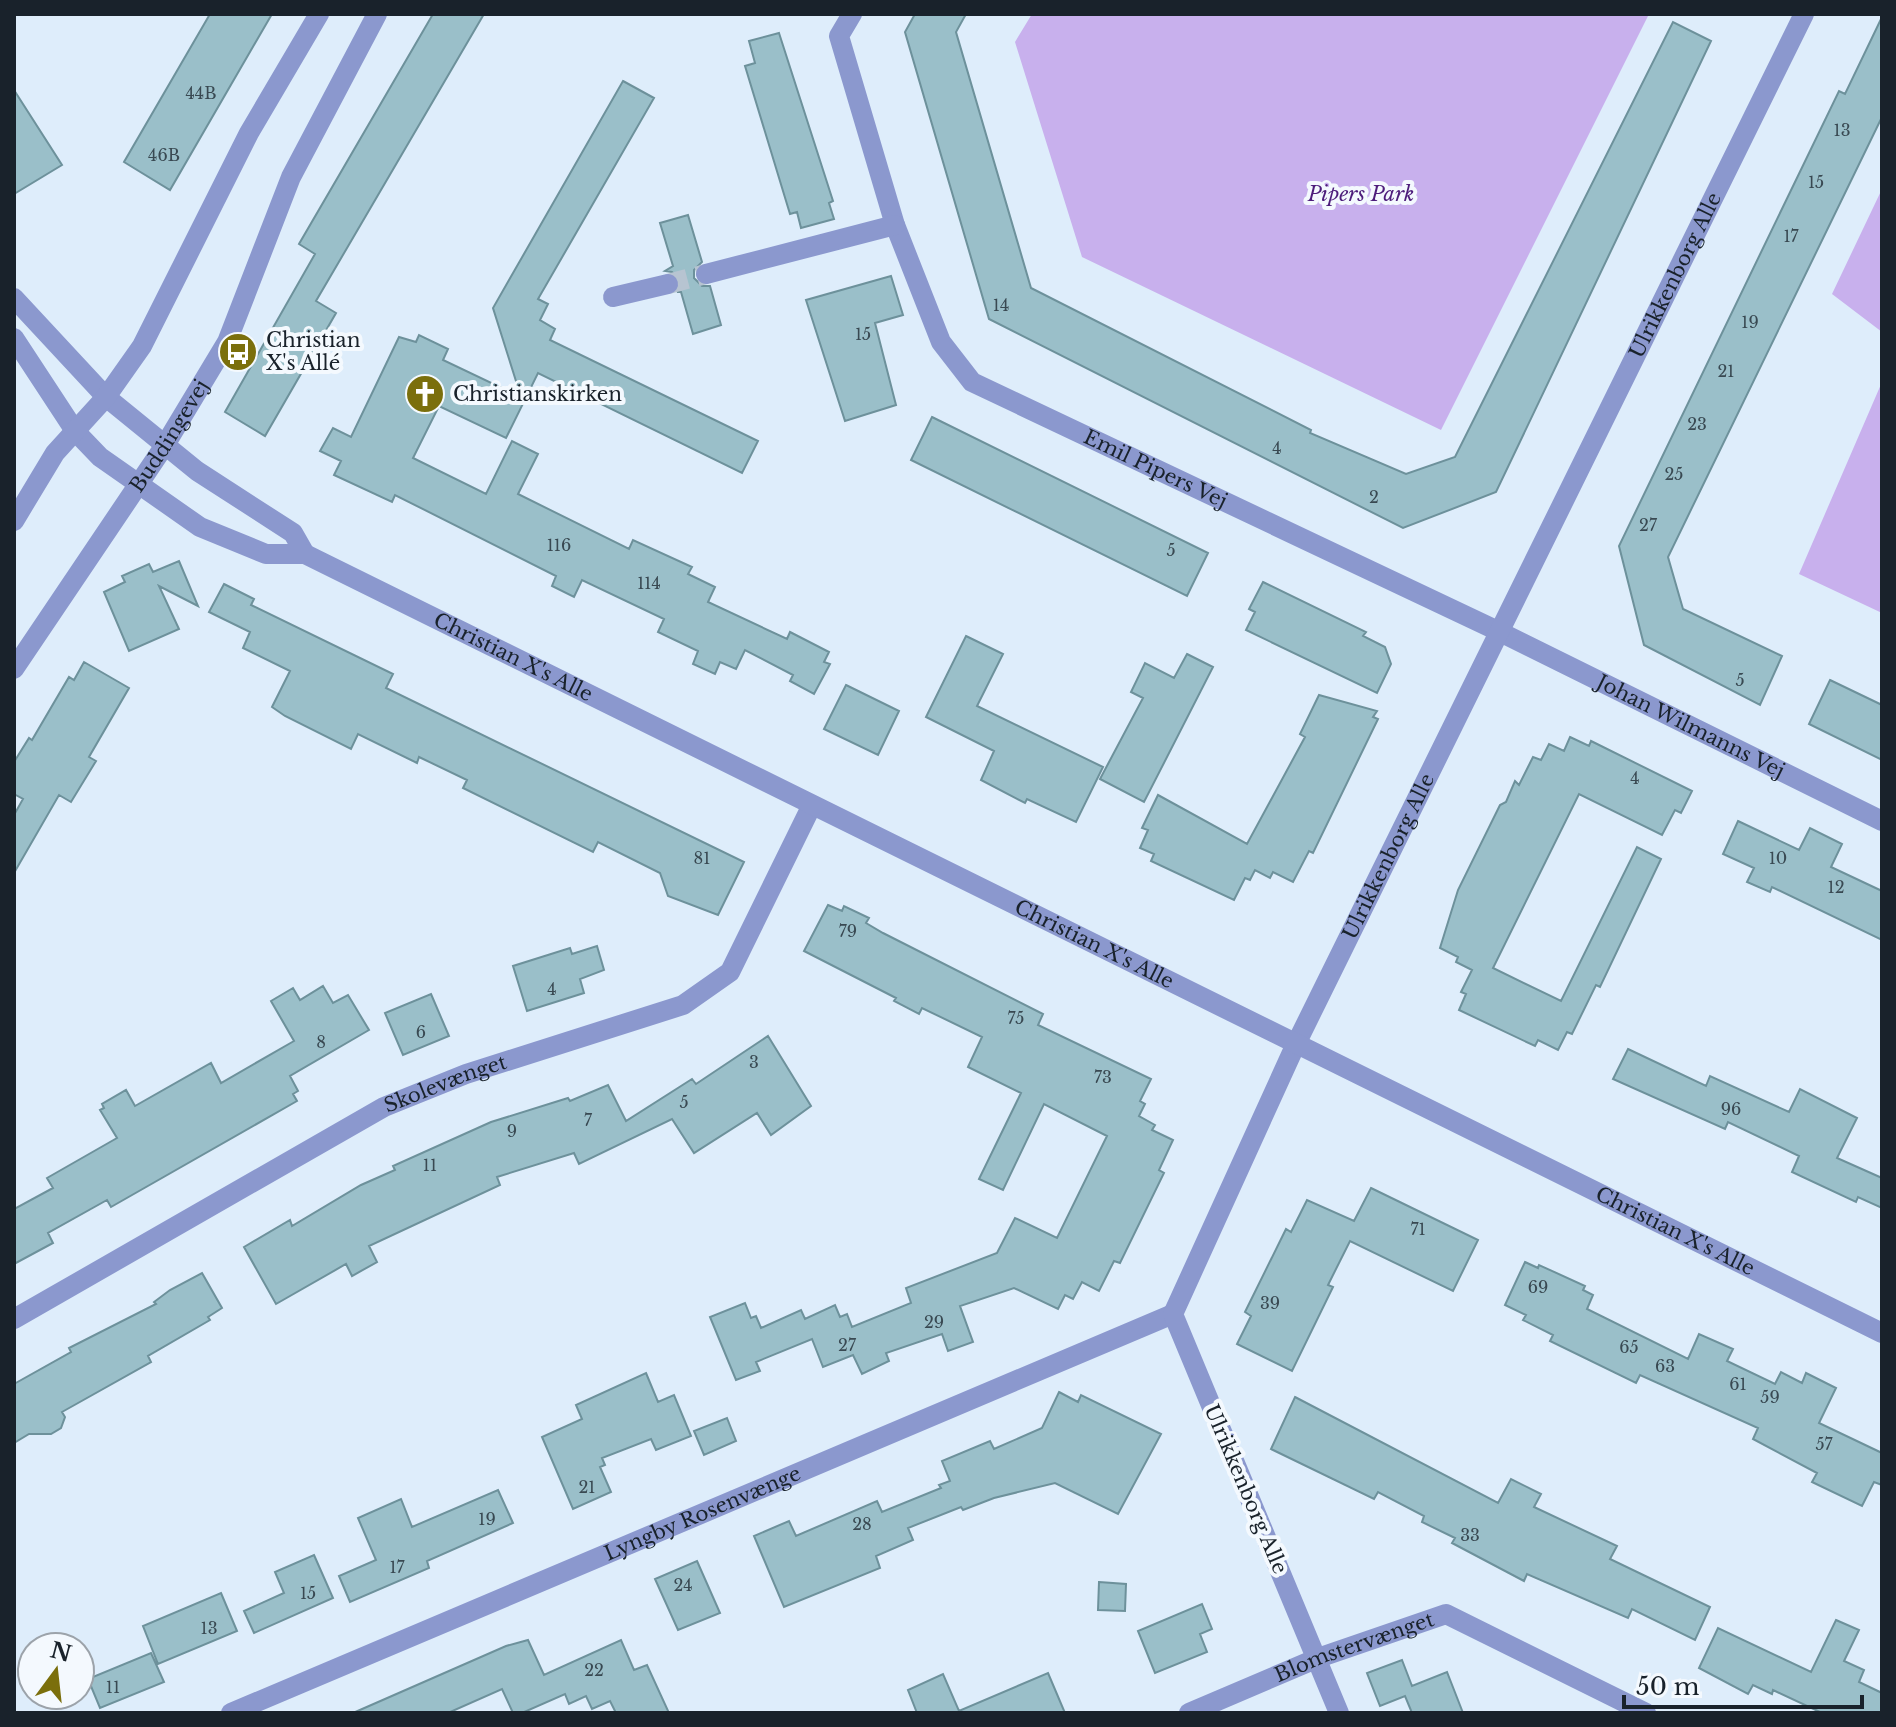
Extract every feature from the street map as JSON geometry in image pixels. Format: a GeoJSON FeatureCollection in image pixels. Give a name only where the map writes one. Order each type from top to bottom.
{"type":"FeatureCollection","features":[{"type":"Feature","properties":{"kind":"street"},"geometry":{"type":"LineString","coordinates":[[14,521],[55,453],[106,397],[142,346],[169,298],[249,133],[319,14]]}},
{"type":"Feature","properties":{"kind":"street","name":"Buddingevej"},"geometry":{"type":"LineString","coordinates":[[14,669],[165,445],[227,342],[291,177],[377,14]]}},
{"type":"Feature","properties":{"kind":"street","name":"Emil Pipers Vej"},"geometry":{"type":"LineString","coordinates":[[852,14],[839,36],[895,225],[941,342],[972,382],[1498,631]]}},
{"type":"Feature","properties":{"kind":"street","name":"Ulrikkenborg Alle"},"geometry":{"type":"LineString","coordinates":[[1339,1713],[1173,1314],[1295,1046],[1804,14]]}},
{"type":"Feature","properties":{"kind":"street"},"geometry":{"type":"LineString","coordinates":[[706,274],[895,225]]}},
{"type":"Feature","properties":{"kind":"street"},"geometry":{"type":"LineString","coordinates":[[613,297],[668,284]]}},
{"type":"Feature","properties":{"kind":"street","name":"Christian X's Alle"},"geometry":{"type":"LineString","coordinates":[[14,298],[106,397],[197,471],[293,533],[305,554]]}},
{"type":"Feature","properties":{"kind":"street","name":"Christian X's Alle"},"geometry":{"type":"LineString","coordinates":[[14,338],[75,431],[100,457],[174,511],[221,536],[266,554],[305,554],[811,807],[1882,1333]]}},
{"type":"Feature","properties":{"kind":"street","name":"Johan Wilmanns Vej"},"geometry":{"type":"LineString","coordinates":[[1498,631],[1882,821]]}},
{"type":"Feature","properties":{"kind":"street","name":"Skolevænget"},"geometry":{"type":"LineString","coordinates":[[14,1319],[384,1107],[466,1074],[683,1005],[730,972],[811,807]]}},
{"type":"Feature","properties":{"kind":"street","name":"Lyngby Rosenvænge"},"geometry":{"type":"LineString","coordinates":[[231,1713],[1173,1314]]}},
{"type":"Feature","properties":{"kind":"street","name":"Blomstervænget"},"geometry":{"type":"LineString","coordinates":[[1189,1713],[1318,1658],[1446,1614],[1646,1713]]}},
{"type":"Feature","properties":{"kind":"green space","name":"Pipers Park"},"geometry":{"type":"Polygon","coordinates":[[[1032,14],[1649,14],[1441,430],[1082,257],[1015,42],[1032,14]]]}},
{"type":"Feature","properties":{"kind":"green space"},"geometry":{"type":"Polygon","coordinates":[[[1882,189],[1882,332],[1832,294],[1882,189]]]}},
{"type":"Feature","properties":{"kind":"green space"},"geometry":{"type":"Polygon","coordinates":[[[1882,382],[1882,613],[1799,574],[1882,382]]]}},
{"type":"Feature","properties":{"kind":"building"},"geometry":{"type":"Polygon","coordinates":[[[210,14],[272,14],[170,190],[124,162],[210,14]]]}},
{"type":"Feature","properties":{"kind":"building"},"geometry":{"type":"Polygon","coordinates":[[[433,14],[484,14],[316,301],[336,313],[265,436],[225,412],[315,254],[299,244],[433,14]]]}},
{"type":"Feature","properties":{"kind":"building"},"geometry":{"type":"Polygon","coordinates":[[[915,14],[966,14],[956,32],[1031,288],[1311,430],[1310,433],[1406,474],[1455,457],[1673,22],[1711,41],[1496,492],[1403,528],[989,319],[905,32],[915,14]]]}},
{"type":"Feature","properties":{"kind":"building"},"geometry":{"type":"Polygon","coordinates":[[[1882,17],[1882,117],[1668,557],[1683,609],[1782,656],[1760,705],[1644,645],[1619,546],[1839,91],[1845,94],[1882,17]]]}},
{"type":"Feature","properties":{"kind":"building"},"geometry":{"type":"Polygon","coordinates":[[[779,33],[833,201],[829,203],[834,219],[801,228],[797,212],[790,214],[745,66],[755,63],[749,41],[779,33]]]}},
{"type":"Feature","properties":{"kind":"building"},"geometry":{"type":"Polygon","coordinates":[[[623,81],[654,98],[538,299],[548,304],[540,320],[555,329],[550,340],[758,441],[742,473],[538,373],[506,438],[439,406],[413,458],[486,494],[512,441],[538,454],[518,494],[629,549],[633,540],[692,567],[688,574],[715,587],[708,602],[787,639],[790,632],[829,652],[824,662],[830,664],[814,694],[790,681],[793,675],[745,650],[736,669],[720,662],[715,674],[693,664],[698,651],[658,632],[664,619],[582,580],[574,597],[552,586],[556,576],[395,495],[392,502],[334,475],[341,461],[320,451],[333,428],[351,437],[399,337],[416,342],[419,335],[448,349],[443,360],[521,397],[493,308],[623,81]]]}},
{"type":"Feature","properties":{"kind":"building"},"geometry":{"type":"Polygon","coordinates":[[[14,90],[62,165],[14,194],[14,90]]]}},
{"type":"Feature","properties":{"kind":"building"},"geometry":{"type":"Polygon","coordinates":[[[688,215],[702,262],[694,270],[694,278],[702,286],[710,286],[721,325],[693,334],[681,292],[678,292],[680,280],[672,272],[665,271],[673,266],[660,223],[688,215]]]}},
{"type":"Feature","properties":{"kind":"building"},"geometry":{"type":"Polygon","coordinates":[[[891,276],[903,315],[875,323],[896,405],[845,421],[806,300],[891,276]]]}},
{"type":"Feature","properties":{"kind":"building"},"geometry":{"type":"Polygon","coordinates":[[[932,417],[1208,553],[1187,596],[911,460],[932,417]]]}},
{"type":"Feature","properties":{"kind":"building"},"geometry":{"type":"Polygon","coordinates":[[[179,561],[198,606],[159,586],[179,629],[129,651],[104,592],[125,582],[122,576],[149,564],[153,572],[179,561]]]}},
{"type":"Feature","properties":{"kind":"building"},"geometry":{"type":"Polygon","coordinates":[[[1263,582],[1366,632],[1363,636],[1385,647],[1391,664],[1377,693],[1246,630],[1255,612],[1249,609],[1263,582]]]}},
{"type":"Feature","properties":{"kind":"building"},"geometry":{"type":"Polygon","coordinates":[[[224,584],[254,599],[251,605],[393,674],[386,688],[744,862],[718,915],[668,896],[660,873],[598,842],[593,852],[463,788],[467,780],[419,757],[417,763],[358,734],[351,749],[285,716],[272,707],[290,671],[243,648],[250,632],[209,612],[224,584]]]}},
{"type":"Feature","properties":{"kind":"building"},"geometry":{"type":"Polygon","coordinates":[[[966,636],[1003,654],[977,706],[1103,767],[1076,822],[1027,799],[1025,803],[981,780],[994,751],[926,717],[966,636]]]}},
{"type":"Feature","properties":{"kind":"building"},"geometry":{"type":"Polygon","coordinates":[[[1187,654],[1213,667],[1144,802],[1100,779],[1143,698],[1131,692],[1145,663],[1174,678],[1187,654]]]}},
{"type":"Feature","properties":{"kind":"building"},"geometry":{"type":"Polygon","coordinates":[[[84,662],[129,688],[89,757],[96,761],[71,802],[59,795],[14,873],[14,815],[23,799],[14,794],[14,762],[29,738],[32,740],[69,677],[74,680],[84,662]]]}},
{"type":"Feature","properties":{"kind":"building"},"geometry":{"type":"Polygon","coordinates":[[[1830,680],[1882,705],[1882,760],[1809,724],[1830,680]]]}},
{"type":"Feature","properties":{"kind":"building"},"geometry":{"type":"Polygon","coordinates":[[[846,685],[899,711],[878,755],[824,729],[846,685]]]}},
{"type":"Feature","properties":{"kind":"building"},"geometry":{"type":"Polygon","coordinates":[[[1319,695],[1377,711],[1373,717],[1378,719],[1313,853],[1309,851],[1293,882],[1273,872],[1270,878],[1255,870],[1250,880],[1245,878],[1234,900],[1151,861],[1154,854],[1140,848],[1148,830],[1142,828],[1158,795],[1247,844],[1305,737],[1300,734],[1319,695]]]}},
{"type":"Feature","properties":{"kind":"building"},"geometry":{"type":"Polygon","coordinates":[[[1570,737],[1589,746],[1591,741],[1692,791],[1681,813],[1675,810],[1662,835],[1579,794],[1493,968],[1561,1001],[1637,847],[1661,859],[1600,987],[1596,985],[1572,1034],[1567,1032],[1558,1050],[1538,1040],[1535,1046],[1459,1010],[1466,994],[1461,992],[1472,970],[1456,962],[1458,957],[1440,948],[1458,890],[1500,805],[1506,802],[1515,781],[1519,785],[1533,757],[1541,760],[1549,744],[1564,751],[1570,737]]]}},
{"type":"Feature","properties":{"kind":"building"},"geometry":{"type":"Polygon","coordinates":[[[1738,821],[1799,850],[1810,828],[1842,844],[1831,867],[1882,891],[1882,940],[1772,887],[1770,892],[1747,882],[1754,868],[1723,854],[1738,821]]]}},
{"type":"Feature","properties":{"kind":"building"},"geometry":{"type":"Polygon","coordinates":[[[828,905],[842,911],[844,906],[869,918],[866,923],[883,933],[1043,1014],[1038,1025],[1151,1079],[1140,1101],[1145,1104],[1139,1116],[1155,1125],[1152,1130],[1173,1140],[1159,1170],[1164,1173],[1120,1263],[1114,1261],[1099,1291],[1082,1282],[1073,1299],[1065,1295],[1058,1309],[1014,1288],[960,1306],[973,1342],[948,1351],[942,1334],[886,1353],[889,1361],[862,1374],[853,1355],[823,1367],[812,1339],[756,1362],[760,1371],[736,1380],[710,1317],[745,1303],[751,1318],[756,1316],[761,1328],[801,1310],[805,1319],[835,1305],[840,1317],[847,1314],[852,1327],[911,1303],[906,1288],[997,1253],[1015,1218],[1057,1238],[1107,1136],[1044,1104],[1003,1190],[979,1179],[1021,1093],[968,1067],[982,1037],[922,1008],[919,1014],[894,1001],[896,998],[804,951],[828,905]]]}},
{"type":"Feature","properties":{"kind":"building"},"geometry":{"type":"Polygon","coordinates":[[[597,946],[604,970],[580,979],[584,993],[527,1011],[513,966],[570,948],[572,954],[597,946]]]}},
{"type":"Feature","properties":{"kind":"building"},"geometry":{"type":"Polygon","coordinates":[[[323,986],[333,1003],[348,995],[369,1030],[290,1076],[298,1091],[293,1094],[297,1101],[111,1207],[107,1200],[48,1233],[53,1243],[14,1264],[14,1209],[53,1188],[47,1178],[117,1138],[100,1110],[104,1108],[102,1104],[126,1090],[135,1106],[211,1063],[221,1083],[294,1041],[271,1001],[293,988],[300,1000],[323,986]]]}},
{"type":"Feature","properties":{"kind":"building"},"geometry":{"type":"Polygon","coordinates":[[[431,994],[449,1036],[403,1055],[385,1013],[431,994]]]}},
{"type":"Feature","properties":{"kind":"building"},"geometry":{"type":"Polygon","coordinates":[[[768,1036],[811,1106],[771,1135],[757,1113],[694,1153],[672,1119],[579,1164],[574,1153],[497,1177],[500,1185],[369,1246],[377,1262],[352,1276],[346,1264],[276,1304],[244,1247],[290,1220],[292,1226],[361,1185],[395,1170],[393,1166],[491,1122],[568,1098],[570,1101],[608,1085],[626,1121],[692,1079],[696,1084],[768,1036]]]}},
{"type":"Feature","properties":{"kind":"building"},"geometry":{"type":"Polygon","coordinates":[[[1628,1049],[1706,1086],[1710,1076],[1789,1112],[1800,1089],[1857,1118],[1837,1158],[1882,1178],[1882,1208],[1858,1197],[1856,1202],[1792,1172],[1799,1156],[1728,1122],[1725,1129],[1613,1079],[1628,1049]]]}},
{"type":"Feature","properties":{"kind":"building"},"geometry":{"type":"Polygon","coordinates":[[[1371,1188],[1478,1240],[1453,1291],[1350,1241],[1328,1285],[1333,1287],[1292,1371],[1237,1344],[1251,1316],[1245,1312],[1286,1229],[1291,1232],[1307,1200],[1354,1221],[1371,1188]]]}},
{"type":"Feature","properties":{"kind":"building"},"geometry":{"type":"Polygon","coordinates":[[[1525,1262],[1538,1268],[1539,1265],[1585,1286],[1583,1290],[1593,1295],[1587,1309],[1688,1359],[1699,1334],[1733,1349],[1727,1361],[1775,1384],[1781,1372],[1802,1383],[1806,1373],[1836,1388],[1819,1423],[1882,1453],[1882,1485],[1874,1482],[1862,1506],[1812,1482],[1817,1473],[1753,1439],[1758,1428],[1640,1375],[1636,1383],[1550,1341],[1553,1335],[1523,1320],[1526,1315],[1505,1305],[1525,1262]]]}},
{"type":"Feature","properties":{"kind":"building"},"geometry":{"type":"Polygon","coordinates":[[[202,1273],[222,1308],[208,1317],[210,1320],[148,1356],[151,1362],[62,1412],[65,1417],[61,1428],[51,1434],[29,1434],[14,1443],[14,1384],[71,1352],[69,1348],[156,1304],[154,1302],[170,1290],[202,1273]]]}},
{"type":"Feature","properties":{"kind":"building"},"geometry":{"type":"Polygon","coordinates":[[[646,1373],[658,1402],[674,1395],[691,1436],[656,1450],[651,1439],[602,1458],[605,1465],[600,1467],[611,1492],[573,1509],[542,1437],[582,1419],[576,1405],[646,1373]]]}},
{"type":"Feature","properties":{"kind":"building"},"geometry":{"type":"Polygon","coordinates":[[[1059,1392],[1078,1402],[1081,1395],[1161,1434],[1118,1514],[1055,1483],[994,1498],[963,1510],[961,1507],[908,1528],[913,1540],[876,1556],[880,1568],[784,1607],[754,1536],[789,1521],[796,1536],[877,1501],[882,1512],[941,1488],[939,1485],[950,1481],[942,1461],[990,1441],[994,1449],[1042,1428],[1059,1392]]]}},
{"type":"Feature","properties":{"kind":"building"},"geometry":{"type":"Polygon","coordinates":[[[1295,1397],[1498,1503],[1511,1479],[1541,1494],[1534,1507],[1617,1546],[1610,1559],[1710,1607],[1695,1640],[1632,1609],[1628,1618],[1527,1574],[1524,1581],[1452,1543],[1455,1538],[1422,1522],[1424,1516],[1378,1492],[1374,1499],[1271,1449],[1295,1397]]]}},
{"type":"Feature","properties":{"kind":"building"},"geometry":{"type":"Polygon","coordinates":[[[727,1418],[736,1441],[704,1455],[694,1431],[727,1418]]]}},
{"type":"Feature","properties":{"kind":"building"},"geometry":{"type":"Polygon","coordinates":[[[498,1490],[513,1523],[427,1561],[429,1568],[350,1602],[339,1576],[376,1560],[358,1518],[401,1499],[412,1527],[498,1490]]]}},
{"type":"Feature","properties":{"kind":"building"},"geometry":{"type":"Polygon","coordinates":[[[314,1555],[333,1598],[254,1633],[244,1611],[284,1593],[275,1572],[314,1555]]]}},
{"type":"Feature","properties":{"kind":"building"},"geometry":{"type":"Polygon","coordinates":[[[697,1561],[720,1613],[678,1630],[655,1579],[697,1561]]]}},
{"type":"Feature","properties":{"kind":"building"},"geometry":{"type":"Polygon","coordinates":[[[1099,1582],[1126,1584],[1125,1611],[1098,1610],[1099,1582]]]}},
{"type":"Feature","properties":{"kind":"building"},"geometry":{"type":"Polygon","coordinates":[[[221,1593],[237,1631],[158,1664],[143,1626],[221,1593]]]}},
{"type":"Feature","properties":{"kind":"building"},"geometry":{"type":"Polygon","coordinates":[[[1202,1604],[1212,1629],[1200,1634],[1207,1652],[1155,1673],[1138,1631],[1202,1604]]]}},
{"type":"Feature","properties":{"kind":"building"},"geometry":{"type":"Polygon","coordinates":[[[1836,1620],[1859,1630],[1844,1661],[1864,1670],[1859,1682],[1882,1693],[1882,1713],[1822,1713],[1773,1690],[1772,1694],[1753,1685],[1748,1694],[1699,1668],[1718,1628],[1811,1672],[1836,1620]]]}},
{"type":"Feature","properties":{"kind":"building"},"geometry":{"type":"Polygon","coordinates":[[[528,1640],[544,1675],[621,1640],[634,1670],[647,1665],[669,1713],[616,1713],[610,1701],[592,1709],[586,1696],[569,1704],[565,1694],[522,1713],[513,1713],[502,1689],[448,1713],[353,1713],[506,1646],[528,1640]]]}},
{"type":"Feature","properties":{"kind":"building"},"geometry":{"type":"Polygon","coordinates":[[[151,1653],[164,1682],[100,1708],[96,1698],[96,1676],[151,1653]]]}},
{"type":"Feature","properties":{"kind":"building"},"geometry":{"type":"Polygon","coordinates":[[[1402,1660],[1412,1686],[1447,1672],[1463,1713],[1412,1713],[1405,1696],[1380,1706],[1367,1673],[1402,1660]]]}},
{"type":"Feature","properties":{"kind":"building"},"geometry":{"type":"Polygon","coordinates":[[[1048,1673],[1065,1713],[917,1713],[908,1690],[943,1674],[959,1711],[1048,1673]]]}},
{"type":"Feature","properties":{"kind":"tunnel"},"geometry":{"type":"LineString","coordinates":[[668,284],[706,274]]}},
{"type":"Feature","properties":{"kind":"place","name":"Christian X's Allé"},"geometry":{"type":"Point","coordinates":[238,352]}},
{"type":"Feature","properties":{"kind":"place","name":"Christianskirken"},"geometry":{"type":"Point","coordinates":[425,394]}}]}
